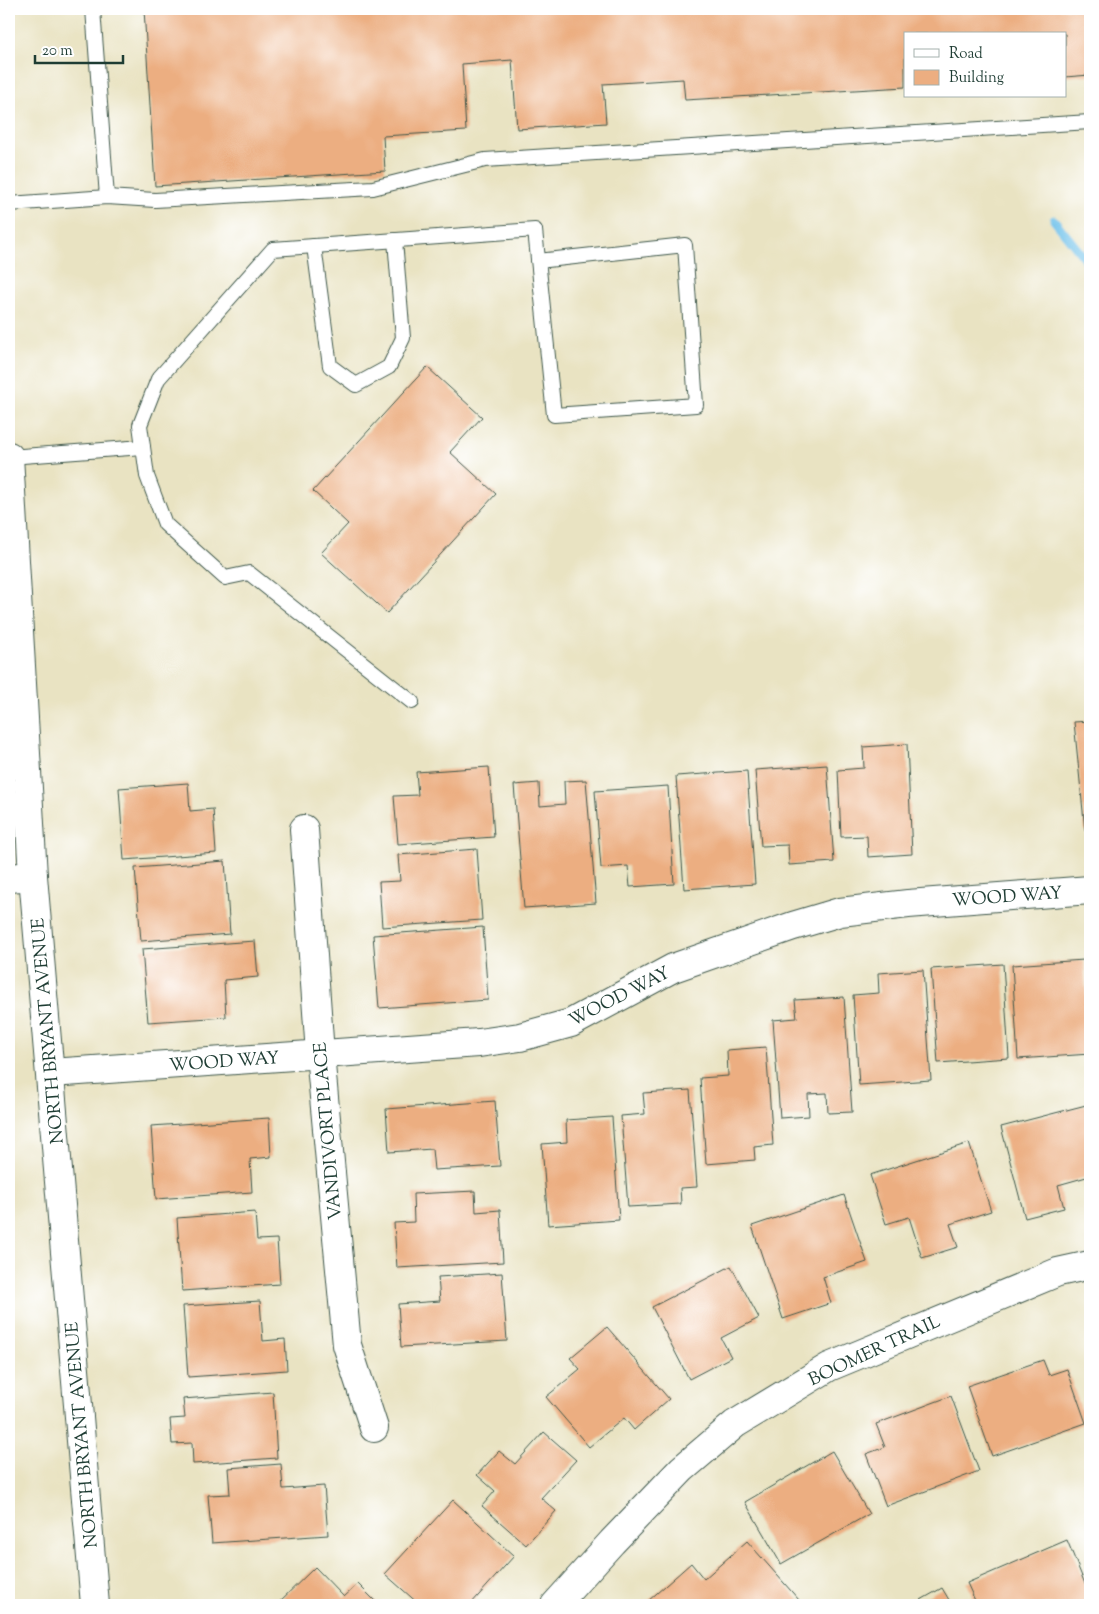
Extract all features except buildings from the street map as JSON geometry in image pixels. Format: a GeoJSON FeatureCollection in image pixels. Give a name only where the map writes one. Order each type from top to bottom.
{"type":"FeatureCollection","features":[{"type":"Feature","properties":{"kind":"street","name":"NORTH BRYANT AVENUE"},"geometry":{"type":"LineString","coordinates":[[9,457],[21,877],[51,1073],[95,1605]]}},
{"type":"Feature","properties":{"kind":"street","name":"VANDIVORT PLACE"},"geometry":{"type":"LineString","coordinates":[[304,828],[320,1054],[347,1345],[374,1428]]}},
{"type":"Feature","properties":{"kind":"street","name":"WOOD WAY"},"geometry":{"type":"LineString","coordinates":[[51,1073],[480,1043],[520,1037],[570,1023],[673,968],[793,926],[840,912],[908,904],[1090,890]]}},
{"type":"Feature","properties":{"kind":"street","name":"BOOMER TRAIL"},"geometry":{"type":"LineString","coordinates":[[555,1605],[682,1469],[735,1424],[829,1367],[1058,1272],[1090,1265]]}},
{"type":"Feature","properties":{"kind":"lane"},"geometry":{"type":"LineString","coordinates":[[92,9],[107,197]]}},
{"type":"Feature","properties":{"kind":"lane"},"geometry":{"type":"LineString","coordinates":[[9,204],[107,197],[155,200],[373,188],[485,160],[1090,122]]}},
{"type":"Feature","properties":{"kind":"lane"},"geometry":{"type":"LineString","coordinates":[[412,702],[249,573],[225,578],[165,524],[147,476],[140,425],[158,379],[273,248],[535,230],[538,261],[554,415],[696,406],[685,245],[538,261]]}},
{"type":"Feature","properties":{"kind":"lane"},"geometry":{"type":"LineString","coordinates":[[314,246],[330,366],[356,385],[389,367],[403,338],[395,240]]}},
{"type":"Feature","properties":{"kind":"lane"},"geometry":{"type":"LineString","coordinates":[[9,457],[143,447]]}},
{"type":"Feature","properties":{"kind":"waterway"},"geometry":{"type":"LineString","coordinates":[[1054,220],[1090,265]]}}]}
